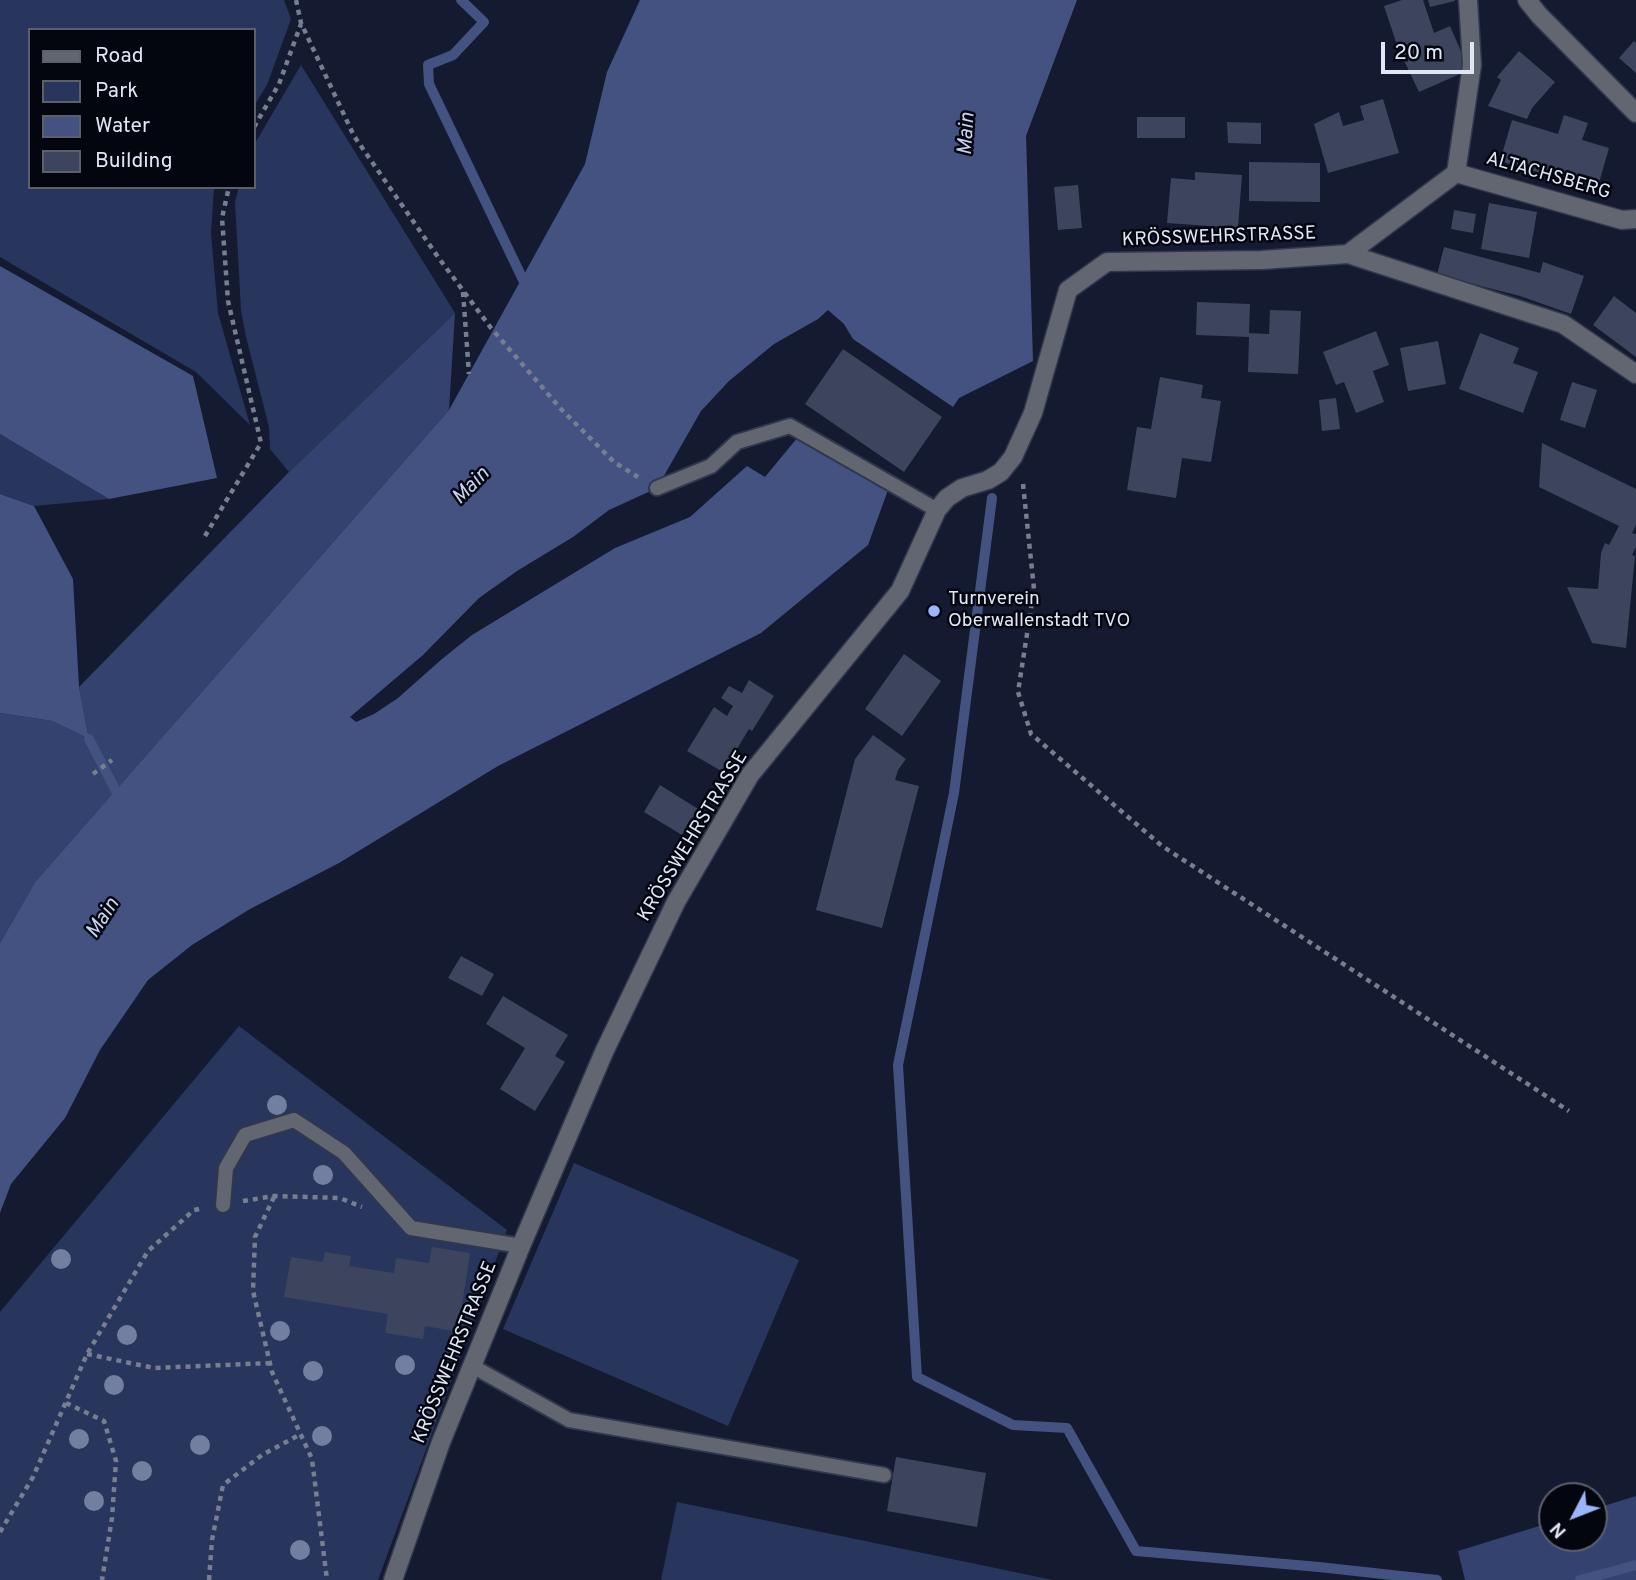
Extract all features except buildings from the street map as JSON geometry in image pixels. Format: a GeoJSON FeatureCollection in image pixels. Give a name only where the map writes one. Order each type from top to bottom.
{"type":"FeatureCollection","features":[{"type":"Feature","properties":{"kind":"street","name":"ALTACHSBERG"},"geometry":{"type":"LineString","coordinates":[[1468,0],[1472,65],[1456,173],[1622,220],[1636,219]]}},
{"type":"Feature","properties":{"kind":"street"},"geometry":{"type":"LineString","coordinates":[[1527,0],[1636,113]]}},
{"type":"Feature","properties":{"kind":"street"},"geometry":{"type":"LineString","coordinates":[[1348,254],[1456,173]]}},
{"type":"Feature","properties":{"kind":"street","name":"KRÖSSWEHRSTRASSE"},"geometry":{"type":"LineString","coordinates":[[393,1580],[441,1442],[522,1246],[604,1052],[676,902],[751,775],[900,591],[937,510],[947,498],[962,488],[989,480],[1001,472],[1013,457],[1033,413],[1068,290],[1107,262],[1262,260],[1348,254],[1563,324],[1636,374]]}},
{"type":"Feature","properties":{"kind":"lane"},"geometry":{"type":"LineString","coordinates":[[657,488],[711,466],[737,442],[790,426],[937,510]]}},
{"type":"Feature","properties":{"kind":"lane"},"geometry":{"type":"LineString","coordinates":[[223,1205],[226,1168],[246,1135],[294,1120],[344,1153],[411,1228],[522,1246]]}},
{"type":"Feature","properties":{"kind":"lane"},"geometry":{"type":"LineString","coordinates":[[472,1366],[569,1420],[884,1475]]}},
{"type":"Feature","properties":{"kind":"path"},"geometry":{"type":"LineString","coordinates":[[296,0],[301,23],[354,136],[463,291],[491,328],[570,418],[614,462],[657,488]]}},
{"type":"Feature","properties":{"kind":"path"},"geometry":{"type":"LineString","coordinates":[[256,124],[279,85],[301,23]]}},
{"type":"Feature","properties":{"kind":"path"},"geometry":{"type":"LineString","coordinates":[[205,536],[261,443],[228,301],[222,218],[229,189]]}},
{"type":"Feature","properties":{"kind":"path"},"geometry":{"type":"LineString","coordinates":[[463,291],[469,374]]}},
{"type":"Feature","properties":{"kind":"path"},"geometry":{"type":"LineString","coordinates":[[1013,457],[1023,480],[1034,589],[1018,692],[1031,734],[1163,846],[1569,1111]]}},
{"type":"Feature","properties":{"kind":"path"},"geometry":{"type":"LineString","coordinates":[[93,774],[112,760]]}},
{"type":"Feature","properties":{"kind":"path"},"geometry":{"type":"LineString","coordinates":[[274,1196],[255,1237],[253,1291],[271,1363],[312,1459],[327,1580]]}},
{"type":"Feature","properties":{"kind":"path"},"geometry":{"type":"LineString","coordinates":[[0,1532],[33,1477],[87,1354],[148,1251],[194,1210],[274,1196],[340,1198],[364,1208]]}},
{"type":"Feature","properties":{"kind":"path"},"geometry":{"type":"LineString","coordinates":[[87,1354],[154,1368],[271,1363]]}},
{"type":"Feature","properties":{"kind":"path"},"geometry":{"type":"LineString","coordinates":[[66,1403],[104,1421],[116,1461],[113,1518],[102,1580]]}},
{"type":"Feature","properties":{"kind":"path"},"geometry":{"type":"LineString","coordinates":[[209,1580],[212,1540],[223,1485],[262,1455],[301,1434]]}},
{"type":"Feature","properties":{"kind":"green space"},"geometry":{"type":"Polygon","coordinates":[[[0,0],[284,0],[291,19],[267,85],[256,103],[256,28],[28,28],[28,189],[214,189],[211,233],[218,313],[250,425],[196,372],[0,257],[0,0]]]}},
{"type":"Feature","properties":{"kind":"green space"},"geometry":{"type":"Polygon","coordinates":[[[301,65],[455,313],[289,472],[270,449],[269,427],[241,310],[235,202],[238,189],[256,189],[256,142],[301,65]]]}},
{"type":"Feature","properties":{"kind":"green space"},"geometry":{"type":"Polygon","coordinates":[[[0,434],[109,499],[34,506],[0,494],[0,434]]]}},
{"type":"Feature","properties":{"kind":"green space"},"geometry":{"type":"Polygon","coordinates":[[[239,1026],[507,1230],[378,1580],[0,1580],[0,1312],[239,1026]]]}},
{"type":"Feature","properties":{"kind":"green space"},"geometry":{"type":"Polygon","coordinates":[[[574,1163],[799,1260],[728,1426],[503,1329],[574,1163]]]}},
{"type":"Feature","properties":{"kind":"green space"},"geometry":{"type":"Polygon","coordinates":[[[677,1502],[1053,1580],[661,1580],[677,1502]]]}},
{"type":"Feature","properties":{"kind":"shaded area"},"geometry":{"type":"Polygon","coordinates":[[[455,313],[449,410],[35,882],[0,943],[0,713],[52,721],[89,739],[79,687],[289,472],[455,313]]]}},
{"type":"Feature","properties":{"kind":"shaded area"},"geometry":{"type":"Polygon","coordinates":[[[1636,1496],[1636,1580],[1465,1580],[1458,1551],[1538,1526],[1538,1552],[1608,1552],[1608,1505],[1636,1496]]]}},
{"type":"Feature","properties":{"kind":"water","name":"Main"},"geometry":{"type":"Polygon","coordinates":[[[640,0],[1077,0],[1026,136],[1033,361],[959,398],[953,407],[853,339],[844,324],[828,310],[818,319],[774,344],[729,381],[701,411],[657,488],[609,510],[573,537],[479,598],[423,655],[350,717],[356,722],[374,714],[398,698],[472,635],[615,548],[690,517],[747,466],[765,477],[798,437],[888,490],[868,545],[761,633],[498,766],[339,863],[250,909],[192,945],[148,980],[100,1050],[65,1118],[11,1184],[0,1213],[0,943],[35,882],[449,410],[585,164],[607,72],[640,0]]]}},
{"type":"Feature","properties":{"kind":"water"},"geometry":{"type":"Polygon","coordinates":[[[0,266],[193,376],[217,478],[109,499],[0,434],[0,266]]]}},
{"type":"Feature","properties":{"kind":"water"},"geometry":{"type":"Polygon","coordinates":[[[0,494],[34,506],[73,579],[79,687],[89,739],[52,721],[0,713],[0,494]]]}},
{"type":"Feature","properties":{"kind":"waterway"},"geometry":{"type":"LineString","coordinates":[[461,0],[484,22],[453,55],[428,65],[429,84],[527,288]]}},
{"type":"Feature","properties":{"kind":"waterway"},"geometry":{"type":"LineString","coordinates":[[992,498],[954,793],[898,1065],[917,1377],[1013,1425],[1067,1428],[1136,1551],[1437,1580]]}},
{"type":"Feature","properties":{"kind":"waterway"},"geometry":{"type":"LineString","coordinates":[[89,739],[116,791]]}},
{"type":"Feature","properties":{"kind":"waterway"},"geometry":{"type":"LineString","coordinates":[[1580,1580],[1636,1565]]}},
{"type":"Feature","properties":{"kind":"place","name":"Turnverein Oberwallenstadt TVO"},"geometry":{"type":"Point","coordinates":[934,611]}}]}
